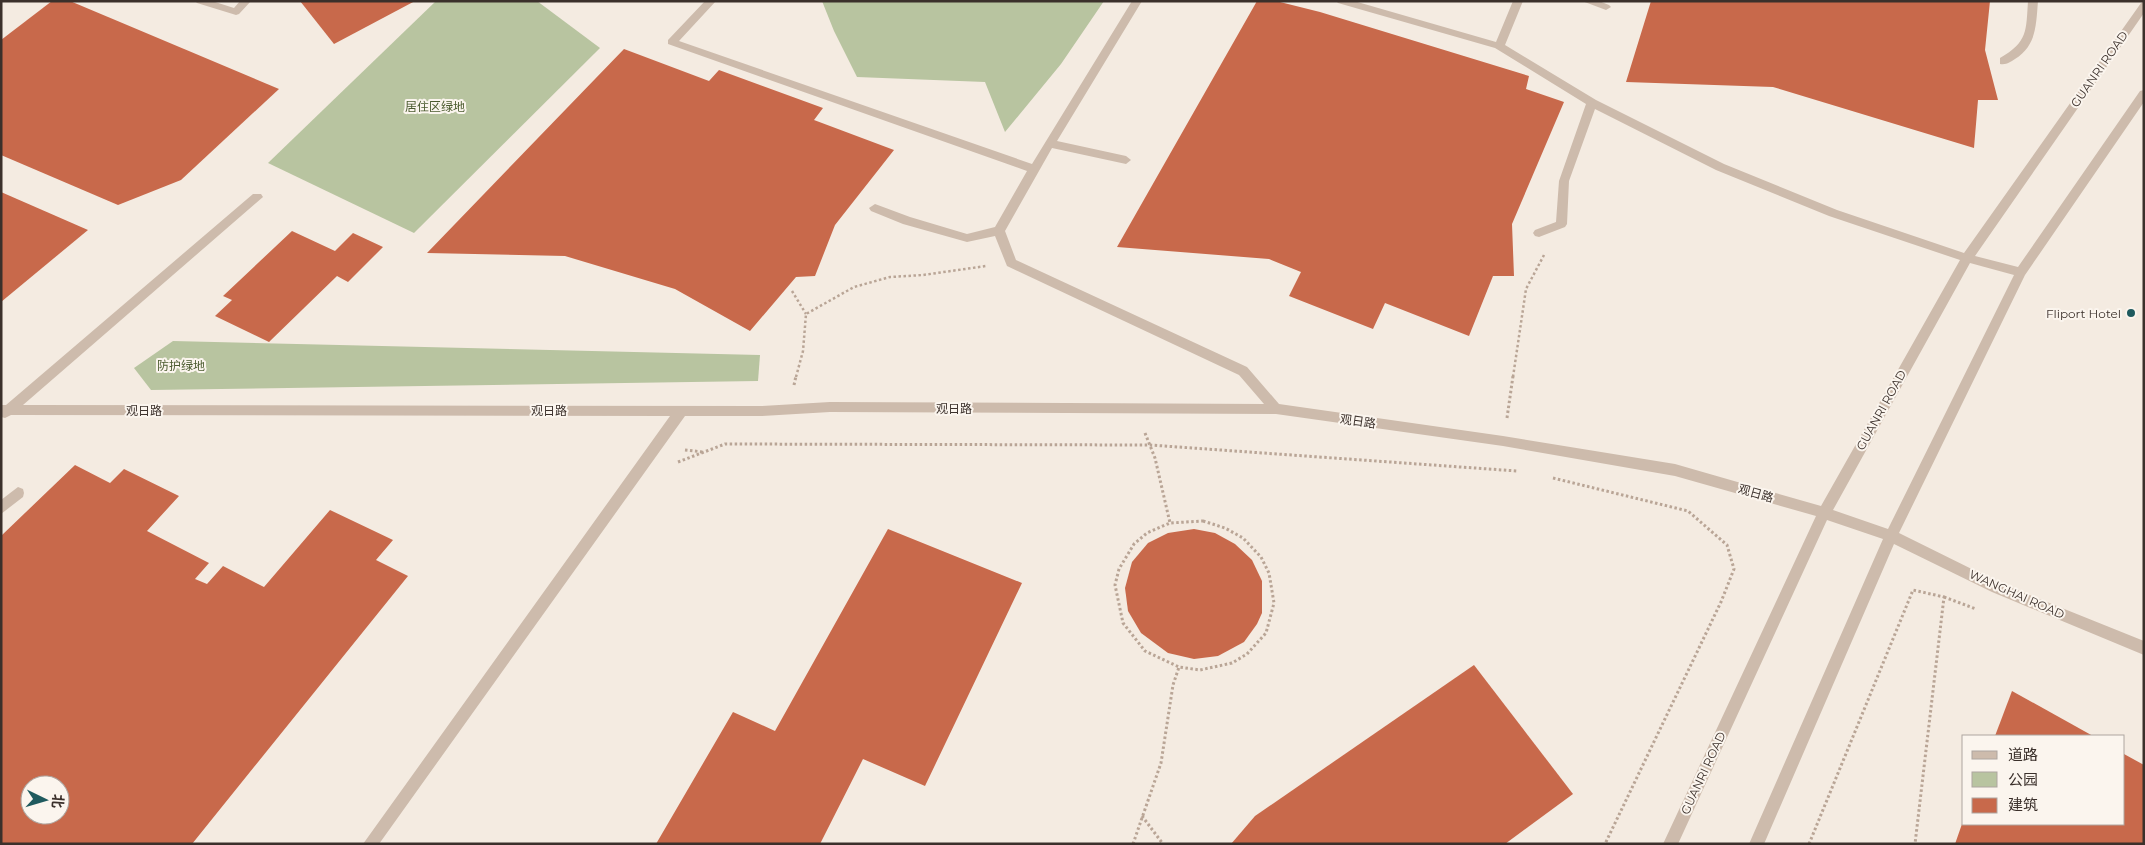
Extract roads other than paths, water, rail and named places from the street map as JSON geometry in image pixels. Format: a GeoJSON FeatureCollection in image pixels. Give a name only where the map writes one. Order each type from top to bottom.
{"type":"FeatureCollection","features":[{"type":"Feature","properties":{"kind":"street"},"geometry":{"type":"LineString","coordinates":[[200,1],[236,12],[246,1]]}},
{"type":"Feature","properties":{"kind":"street"},"geometry":{"type":"LineString","coordinates":[[711,1],[672,42],[1034,169]]}},
{"type":"Feature","properties":{"kind":"street"},"geometry":{"type":"LineString","coordinates":[[875,208],[907,221],[968,238],[999,231],[1034,169],[1137,1]]}},
{"type":"Feature","properties":{"kind":"street"},"geometry":{"type":"LineString","coordinates":[[1341,1],[1499,46],[1592,103],[1720,168],[1833,213],[1967,258],[2021,272]]}},
{"type":"Feature","properties":{"kind":"street"},"geometry":{"type":"LineString","coordinates":[[1499,46],[1518,1]]}},
{"type":"Feature","properties":{"kind":"street"},"geometry":{"type":"LineString","coordinates":[[1587,1],[1606,7]]}},
{"type":"Feature","properties":{"kind":"street"},"geometry":{"type":"LineString","coordinates":[[2004,61],[2020,52],[2030,41],[2032,1]]}},
{"type":"Feature","properties":{"kind":"street","name":"GUANRI ROAD"},"geometry":{"type":"LineString","coordinates":[[1670,844],[1824,513],[1967,258],[2144,5]]}},
{"type":"Feature","properties":{"kind":"street"},"geometry":{"type":"LineString","coordinates":[[1756,844],[1891,536],[2021,272],[2144,94]]}},
{"type":"Feature","properties":{"kind":"street"},"geometry":{"type":"LineString","coordinates":[[1539,233],[1561,224],[1564,181],[1592,103]]}},
{"type":"Feature","properties":{"kind":"street"},"geometry":{"type":"LineString","coordinates":[[1051,144],[1126,160]]}},
{"type":"Feature","properties":{"kind":"street"},"geometry":{"type":"LineString","coordinates":[[3,412],[257,197]]}},
{"type":"Feature","properties":{"kind":"street"},"geometry":{"type":"LineString","coordinates":[[999,231],[1011,263],[1243,371],[1276,409]]}},
{"type":"Feature","properties":{"kind":"street","name":"观日路"},"geometry":{"type":"LineString","coordinates":[[3,412],[762,411],[830,408],[1276,409],[1503,441],[1675,470],[1824,513],[1891,536]]}},
{"type":"Feature","properties":{"kind":"street"},"geometry":{"type":"LineString","coordinates":[[370,844],[682,410]]}},
{"type":"Feature","properties":{"kind":"street"},"geometry":{"type":"LineString","coordinates":[[1,508],[18,493]]}},
{"type":"Feature","properties":{"kind":"street","name":"WANGHAI ROAD"},"geometry":{"type":"LineString","coordinates":[[1891,536],[1997,588],[2144,648]]}},
{"type":"Feature","properties":{"kind":"place","name":"Fliport Hotel"},"geometry":{"type":"Point","coordinates":[2131,313]}},
{"type":"Feature","properties":{"kind":"park label","name":"居住区绿地"},"geometry":{"type":"Point","coordinates":[435,106]}},
{"type":"Feature","properties":{"kind":"park label","name":"防护绿地"},"geometry":{"type":"Point","coordinates":[181,365]}}]}
